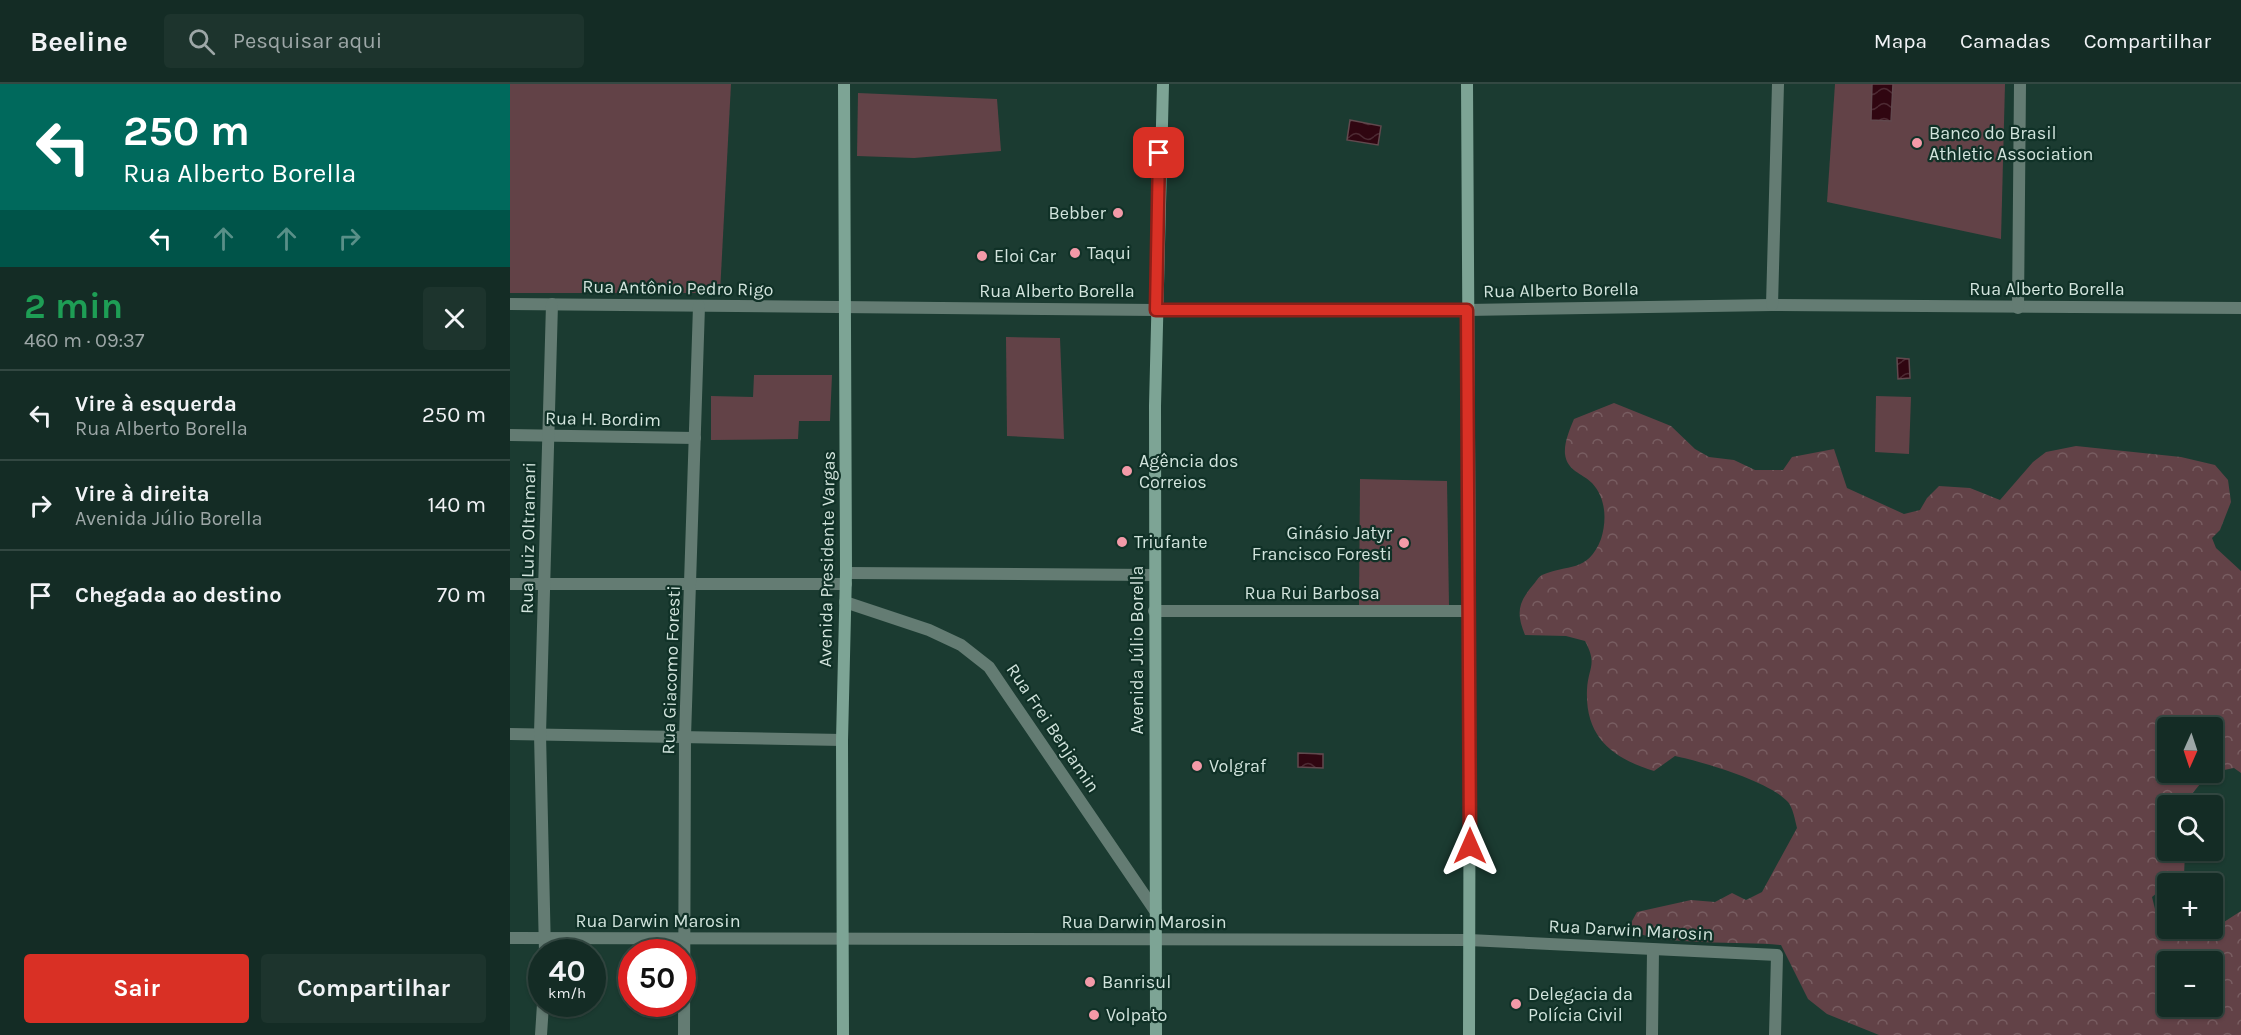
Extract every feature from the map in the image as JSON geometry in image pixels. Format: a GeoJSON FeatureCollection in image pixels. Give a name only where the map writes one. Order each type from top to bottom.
{"type":"FeatureCollection","features":[{"type":"Feature","properties":{"kind":"main road","name":"Avenida Presidente Vargas"},"geometry":{"type":"LineString","coordinates":[[843,1035],[842,740],[846,578],[844,84]]}},
{"type":"Feature","properties":{"kind":"main road","name":"Avenida Júlio Borella"},"geometry":{"type":"LineString","coordinates":[[1156,1035],[1154,575],[1156,310],[1163,84]]}},
{"type":"Feature","properties":{"kind":"main road"},"geometry":{"type":"LineString","coordinates":[[1467,84],[1470,611],[1468,1035]]}},
{"type":"Feature","properties":{"kind":"street"},"geometry":{"type":"LineString","coordinates":[[1772,305],[1778,84]]}},
{"type":"Feature","properties":{"kind":"street"},"geometry":{"type":"LineString","coordinates":[[2018,308],[2020,84]]}},
{"type":"Feature","properties":{"kind":"street","name":"Rua Antônio Pedro Rigo"},"geometry":{"type":"LineString","coordinates":[[510,304],[846,308]]}},
{"type":"Feature","properties":{"kind":"street","name":"Rua Luiz Oltramari"},"geometry":{"type":"LineString","coordinates":[[545,938],[540,734],[552,304]]}},
{"type":"Feature","properties":{"kind":"street","name":"Rua Alberto Borella"},"geometry":{"type":"LineString","coordinates":[[846,308],[1467,310],[1772,305],[2241,308]]}},
{"type":"Feature","properties":{"kind":"street","name":"Rua Giacomo Foresti"},"geometry":{"type":"LineString","coordinates":[[685,939],[686,737],[699,306]]}},
{"type":"Feature","properties":{"kind":"street","name":"Rua H. Bordim"},"geometry":{"type":"LineString","coordinates":[[510,435],[695,438]]}},
{"type":"Feature","properties":{"kind":"street"},"geometry":{"type":"LineString","coordinates":[[510,584],[1154,575]]}},
{"type":"Feature","properties":{"kind":"street","name":"Rua Frei Benjamin"},"geometry":{"type":"LineString","coordinates":[[845,602],[939,635],[961,645],[989,667],[1156,912]]}},
{"type":"Feature","properties":{"kind":"street","name":"Rua Rui Barbosa"},"geometry":{"type":"LineString","coordinates":[[1154,611],[1470,611]]}},
{"type":"Feature","properties":{"kind":"street"},"geometry":{"type":"LineString","coordinates":[[510,734],[842,740]]}},
{"type":"Feature","properties":{"kind":"street","name":"Rua Darwin Marosin"},"geometry":{"type":"LineString","coordinates":[[510,938],[1469,940],[1777,955],[1774,1035]]}},
{"type":"Feature","properties":{"kind":"street"},"geometry":{"type":"LineString","coordinates":[[1652,1035],[1653,950]]}},
{"type":"Feature","properties":{"kind":"street"},"geometry":{"type":"LineString","coordinates":[[542,1035],[543,1017]]}},
{"type":"Feature","properties":{"kind":"street","name":"Rua Giacomo Foresti"},"geometry":{"type":"LineString","coordinates":[[684,1017],[684,1035]]}},
{"type":"Feature","properties":{"kind":"green space"},"geometry":{"type":"Polygon","coordinates":[[[510,84],[731,84],[720,293],[510,293],[510,84]]]}},
{"type":"Feature","properties":{"kind":"green space","name":"Banco do Brasil Athletic Association"},"geometry":{"type":"Polygon","coordinates":[[[1835,84],[2005,84],[2001,239],[1827,202],[1835,84]]]}},
{"type":"Feature","properties":{"kind":"green space"},"geometry":{"type":"Polygon","coordinates":[[[858,93],[997,99],[1001,151],[914,158],[857,156],[858,93]]]}},
{"type":"Feature","properties":{"kind":"green space"},"geometry":{"type":"Polygon","coordinates":[[[1006,337],[1060,338],[1064,439],[1007,436],[1006,337]]]}},
{"type":"Feature","properties":{"kind":"green space"},"geometry":{"type":"Polygon","coordinates":[[[754,375],[832,375],[830,421],[799,421],[798,439],[711,440],[711,396],[753,397],[754,375]]]}},
{"type":"Feature","properties":{"kind":"green space"},"geometry":{"type":"Polygon","coordinates":[[[1876,396],[1911,397],[1909,454],[1875,452],[1876,396]]]}},
{"type":"Feature","properties":{"kind":"green space"},"geometry":{"type":"Polygon","coordinates":[[[1614,403],[1671,426],[1695,449],[1709,457],[1734,460],[1755,470],[1783,470],[1792,457],[1834,449],[1847,488],[1904,514],[1920,510],[1927,498],[1939,486],[1970,488],[2000,500],[2033,462],[2046,452],[2076,446],[2181,457],[2215,465],[2228,480],[2231,502],[2220,530],[2212,538],[2216,548],[2241,571],[2241,773],[2234,768],[2223,770],[2223,717],[2157,717],[2157,783],[2201,783],[2191,795],[2157,795],[2157,861],[2185,861],[2184,873],[2157,873],[2157,893],[2152,897],[2157,917],[2157,939],[2223,939],[2223,923],[2241,911],[2241,1035],[1879,1035],[1827,1014],[1808,999],[1781,945],[1683,941],[1646,936],[1632,931],[1632,921],[1637,912],[1691,900],[1715,902],[1732,893],[1746,900],[1762,892],[1797,828],[1788,802],[1779,794],[1751,780],[1675,756],[1654,771],[1639,766],[1614,752],[1596,733],[1591,721],[1587,690],[1592,661],[1585,641],[1566,636],[1525,635],[1520,620],[1520,608],[1528,591],[1542,575],[1576,566],[1590,557],[1596,550],[1603,532],[1603,502],[1592,483],[1572,468],[1566,460],[1565,445],[1574,419],[1614,403]]]}},
{"type":"Feature","properties":{"kind":"green space","name":"Ginásio Jatyr Francisco Foresti"},"geometry":{"type":"Polygon","coordinates":[[[1360,479],[1447,481],[1449,605],[1359,605],[1360,479]]]}},
{"type":"Feature","properties":{"kind":"water"},"geometry":{"type":"Polygon","coordinates":[[[1872,84],[1893,84],[1891,121],[1871,120],[1872,84]]]}},
{"type":"Feature","properties":{"kind":"water"},"geometry":{"type":"Polygon","coordinates":[[[1350,120],[1381,126],[1378,145],[1347,140],[1350,120]]]}},
{"type":"Feature","properties":{"kind":"water"},"geometry":{"type":"Polygon","coordinates":[[[1897,358],[1909,359],[1910,378],[1898,379],[1897,358]]]}},
{"type":"Feature","properties":{"kind":"water"},"geometry":{"type":"Polygon","coordinates":[[[1298,753],[1323,754],[1323,768],[1298,767],[1298,753]]]}},
{"type":"Feature","properties":{"kind":"place","name":"Banco do Brasil Athletic Association"},"geometry":{"type":"Point","coordinates":[1917,143]}},
{"type":"Feature","properties":{"kind":"place","name":"Bebber"},"geometry":{"type":"Point","coordinates":[1118,213]}},
{"type":"Feature","properties":{"kind":"place","name":"Taqui"},"geometry":{"type":"Point","coordinates":[1075,253]}},
{"type":"Feature","properties":{"kind":"place","name":"Eloi Car"},"geometry":{"type":"Point","coordinates":[982,256]}},
{"type":"Feature","properties":{"kind":"place","name":"Agência dos Correios"},"geometry":{"type":"Point","coordinates":[1127,471]}},
{"type":"Feature","properties":{"kind":"place","name":"Triufante"},"geometry":{"type":"Point","coordinates":[1122,542]}},
{"type":"Feature","properties":{"kind":"place","name":"Ginásio Jatyr Francisco Foresti"},"geometry":{"type":"Point","coordinates":[1404,543]}},
{"type":"Feature","properties":{"kind":"place","name":"Volgraf"},"geometry":{"type":"Point","coordinates":[1197,766]}},
{"type":"Feature","properties":{"kind":"place","name":"Banrisul"},"geometry":{"type":"Point","coordinates":[1090,982]}},
{"type":"Feature","properties":{"kind":"place","name":"Delegacia da Polícia Civil"},"geometry":{"type":"Point","coordinates":[1516,1004]}},
{"type":"Feature","properties":{"kind":"place","name":"Volpato"},"geometry":{"type":"Point","coordinates":[1094,1015]}},
{"type":"Feature","properties":{"kind":"route"},"geometry":{"type":"LineString","coordinates":[[1159,153],[1156,310],[1467,310],[1470,846]]}}]}
